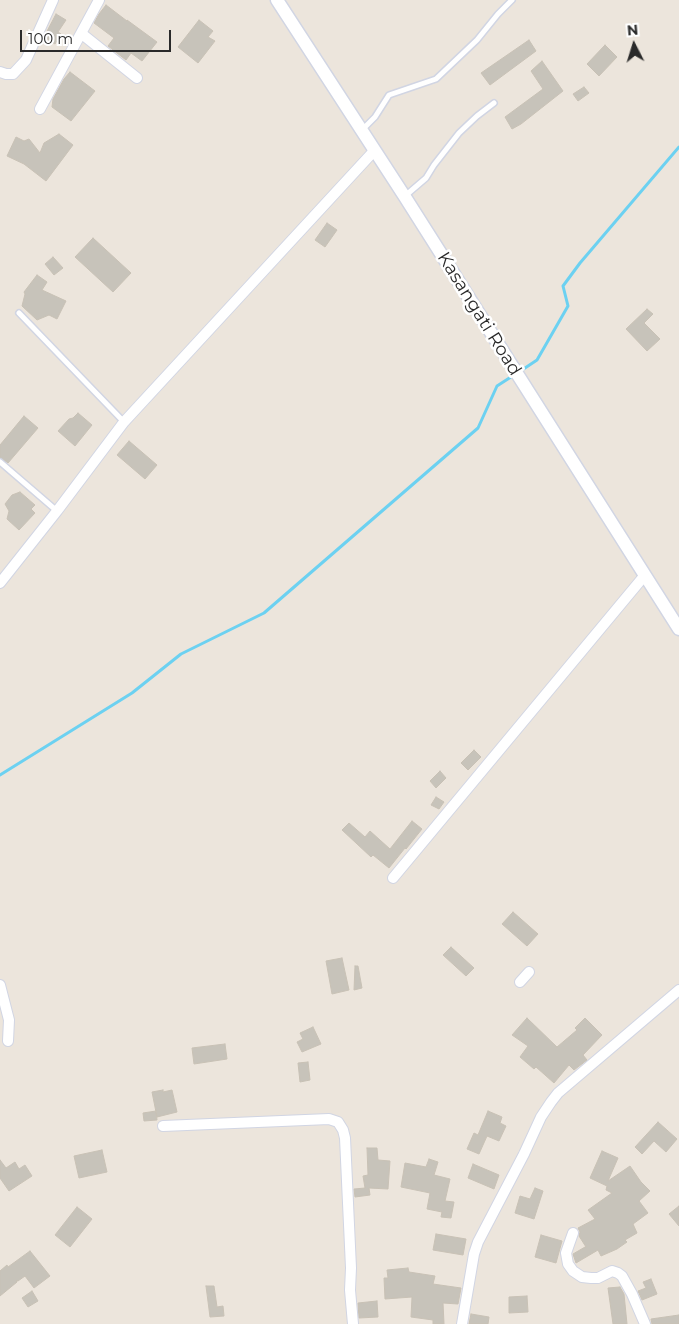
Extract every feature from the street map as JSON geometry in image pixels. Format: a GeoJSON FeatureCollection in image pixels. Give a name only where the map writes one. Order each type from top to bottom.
{"type":"FeatureCollection","features":[{"type":"Feature","properties":{"kind":"street"},"geometry":{"type":"LineString","coordinates":[[0,72],[13,74],[26,60],[53,0]]}},
{"type":"Feature","properties":{"kind":"street"},"geometry":{"type":"LineString","coordinates":[[40,109],[100,0]]}},
{"type":"Feature","properties":{"kind":"street","name":"Kasangati Road"},"geometry":{"type":"LineString","coordinates":[[277,0],[405,197],[679,629]]}},
{"type":"Feature","properties":{"kind":"street"},"geometry":{"type":"LineString","coordinates":[[82,34],[137,78]]}},
{"type":"Feature","properties":{"kind":"street"},"geometry":{"type":"LineString","coordinates":[[0,583],[124,422],[374,151]]}},
{"type":"Feature","properties":{"kind":"street"},"geometry":{"type":"LineString","coordinates":[[393,878],[645,575]]}},
{"type":"Feature","properties":{"kind":"street"},"geometry":{"type":"LineString","coordinates":[[520,982],[529,972]]}},
{"type":"Feature","properties":{"kind":"street"},"geometry":{"type":"LineString","coordinates":[[0,985],[10,1020],[8,1041]]}},
{"type":"Feature","properties":{"kind":"street"},"geometry":{"type":"LineString","coordinates":[[462,1324],[474,1254],[478,1242],[524,1154],[541,1116],[558,1093],[679,990]]}},
{"type":"Feature","properties":{"kind":"street"},"geometry":{"type":"LineString","coordinates":[[164,1126],[330,1119],[338,1122],[345,1138],[353,1324]]}},
{"type":"Feature","properties":{"kind":"street"},"geometry":{"type":"LineString","coordinates":[[573,1233],[566,1253],[568,1264],[582,1277],[592,1278],[612,1271],[622,1276],[645,1324]]}},
{"type":"Feature","properties":{"kind":"lane"},"geometry":{"type":"LineString","coordinates":[[362,130],[375,118],[389,95],[436,79],[477,40],[512,0]]}},
{"type":"Feature","properties":{"kind":"lane"},"geometry":{"type":"LineString","coordinates":[[405,197],[426,178],[459,134],[477,116],[494,103]]}},
{"type":"Feature","properties":{"kind":"lane"},"geometry":{"type":"LineString","coordinates":[[19,313],[124,422]]}},
{"type":"Feature","properties":{"kind":"lane"},"geometry":{"type":"LineString","coordinates":[[0,462],[57,511]]}},
{"type":"Feature","properties":{"kind":"building"},"geometry":{"type":"Polygon","coordinates":[[[106,5],[157,42],[142,61],[131,53],[126,60],[108,46],[114,38],[94,23],[106,5]]]}},
{"type":"Feature","properties":{"kind":"building"},"geometry":{"type":"Polygon","coordinates":[[[56,14],[66,20],[58,32],[61,34],[55,44],[44,37],[56,14]]]}},
{"type":"Feature","properties":{"kind":"building"},"geometry":{"type":"Polygon","coordinates":[[[199,20],[213,31],[208,37],[215,41],[198,63],[178,47],[199,20]]]}},
{"type":"Feature","properties":{"kind":"building"},"geometry":{"type":"Polygon","coordinates":[[[529,40],[536,51],[490,85],[481,73],[529,40]]]}},
{"type":"Feature","properties":{"kind":"building"},"geometry":{"type":"Polygon","coordinates":[[[605,45],[617,57],[599,76],[587,64],[605,45]]]}},
{"type":"Feature","properties":{"kind":"building"},"geometry":{"type":"Polygon","coordinates":[[[542,61],[563,91],[512,129],[505,117],[543,89],[531,71],[542,61]]]}},
{"type":"Feature","properties":{"kind":"building"},"geometry":{"type":"Polygon","coordinates":[[[70,72],[95,91],[71,121],[52,107],[53,99],[70,72]]]}},
{"type":"Feature","properties":{"kind":"building"},"geometry":{"type":"Polygon","coordinates":[[[584,87],[589,93],[578,101],[573,94],[584,87]]]}},
{"type":"Feature","properties":{"kind":"building"},"geometry":{"type":"Polygon","coordinates":[[[59,134],[73,145],[46,181],[24,164],[7,156],[16,137],[24,141],[29,139],[40,153],[44,143],[59,134]]]}},
{"type":"Feature","properties":{"kind":"building"},"geometry":{"type":"Polygon","coordinates":[[[327,223],[337,230],[325,247],[315,240],[327,223]]]}},
{"type":"Feature","properties":{"kind":"building"},"geometry":{"type":"Polygon","coordinates":[[[93,238],[131,273],[113,292],[75,257],[93,238]]]}},
{"type":"Feature","properties":{"kind":"building"},"geometry":{"type":"Polygon","coordinates":[[[53,257],[63,268],[54,275],[45,264],[53,257]]]}},
{"type":"Feature","properties":{"kind":"building"},"geometry":{"type":"Polygon","coordinates":[[[37,275],[47,282],[42,290],[66,301],[57,319],[49,315],[37,320],[22,306],[24,292],[37,275]]]}},
{"type":"Feature","properties":{"kind":"building"},"geometry":{"type":"Polygon","coordinates":[[[647,309],[653,314],[644,323],[660,339],[647,351],[626,329],[647,309]]]}},
{"type":"Feature","properties":{"kind":"building"},"geometry":{"type":"Polygon","coordinates":[[[78,413],[92,425],[75,446],[58,431],[69,419],[78,413]]]}},
{"type":"Feature","properties":{"kind":"building"},"geometry":{"type":"Polygon","coordinates":[[[24,416],[38,428],[8,463],[0,458],[0,445],[24,416]]]}},
{"type":"Feature","properties":{"kind":"building"},"geometry":{"type":"Polygon","coordinates":[[[129,441],[157,465],[145,479],[117,455],[129,441]]]}},
{"type":"Feature","properties":{"kind":"building"},"geometry":{"type":"Polygon","coordinates":[[[20,492],[35,505],[31,509],[35,513],[19,530],[7,519],[9,511],[5,504],[12,495],[20,492]]]}},
{"type":"Feature","properties":{"kind":"building"},"geometry":{"type":"Polygon","coordinates":[[[474,750],[481,757],[468,770],[461,763],[474,750]]]}},
{"type":"Feature","properties":{"kind":"building"},"geometry":{"type":"Polygon","coordinates":[[[440,771],[446,778],[436,788],[430,781],[440,771]]]}},
{"type":"Feature","properties":{"kind":"building"},"geometry":{"type":"Polygon","coordinates":[[[436,797],[444,802],[439,809],[431,805],[436,797]]]}},
{"type":"Feature","properties":{"kind":"building"},"geometry":{"type":"Polygon","coordinates":[[[412,821],[422,829],[389,868],[373,855],[371,857],[342,830],[349,823],[365,837],[370,831],[390,849],[412,821]]]}},
{"type":"Feature","properties":{"kind":"building"},"geometry":{"type":"Polygon","coordinates":[[[513,912],[538,934],[527,946],[502,924],[513,912]]]}},
{"type":"Feature","properties":{"kind":"building"},"geometry":{"type":"Polygon","coordinates":[[[451,947],[474,968],[466,976],[443,955],[451,947]]]}},
{"type":"Feature","properties":{"kind":"building"},"geometry":{"type":"Polygon","coordinates":[[[342,958],[349,990],[332,994],[326,961],[342,958]]]}},
{"type":"Feature","properties":{"kind":"building"},"geometry":{"type":"Polygon","coordinates":[[[355,966],[358,966],[362,988],[354,990],[355,966]]]}},
{"type":"Feature","properties":{"kind":"building"},"geometry":{"type":"Polygon","coordinates":[[[527,1018],[557,1047],[577,1030],[575,1028],[585,1018],[602,1035],[583,1055],[587,1060],[574,1070],[569,1065],[554,1083],[536,1067],[534,1069],[520,1057],[528,1046],[512,1035],[527,1018]]]}},
{"type":"Feature","properties":{"kind":"building"},"geometry":{"type":"Polygon","coordinates":[[[313,1027],[321,1044],[302,1052],[297,1042],[303,1039],[300,1033],[313,1027]]]}},
{"type":"Feature","properties":{"kind":"building"},"geometry":{"type":"Polygon","coordinates":[[[225,1044],[227,1059],[194,1064],[192,1048],[225,1044]]]}},
{"type":"Feature","properties":{"kind":"building"},"geometry":{"type":"Polygon","coordinates":[[[308,1062],[310,1080],[300,1082],[298,1063],[308,1062]]]}},
{"type":"Feature","properties":{"kind":"building"},"geometry":{"type":"Polygon","coordinates":[[[163,1090],[163,1092],[172,1090],[177,1112],[157,1117],[152,1092],[163,1090]]]}},
{"type":"Feature","properties":{"kind":"building"},"geometry":{"type":"Polygon","coordinates":[[[156,1111],[157,1120],[144,1121],[143,1113],[156,1111]]]}},
{"type":"Feature","properties":{"kind":"building"},"geometry":{"type":"Polygon","coordinates":[[[488,1111],[502,1117],[500,1123],[506,1126],[499,1141],[487,1136],[479,1154],[467,1149],[474,1133],[478,1135],[488,1111]]]}},
{"type":"Feature","properties":{"kind":"building"},"geometry":{"type":"Polygon","coordinates":[[[658,1122],[677,1139],[666,1152],[654,1141],[642,1154],[635,1147],[658,1122]]]}},
{"type":"Feature","properties":{"kind":"building"},"geometry":{"type":"Polygon","coordinates":[[[367,1148],[377,1148],[378,1160],[390,1161],[388,1189],[369,1188],[370,1195],[355,1197],[354,1189],[365,1188],[363,1176],[368,1175],[367,1148]]]}},
{"type":"Feature","properties":{"kind":"building"},"geometry":{"type":"Polygon","coordinates":[[[102,1150],[107,1172],[79,1178],[74,1156],[102,1150]]]}},
{"type":"Feature","properties":{"kind":"building"},"geometry":{"type":"Polygon","coordinates":[[[602,1151],[618,1158],[608,1181],[630,1166],[650,1191],[639,1201],[648,1213],[633,1224],[637,1233],[625,1240],[627,1242],[617,1249],[601,1256],[598,1250],[576,1263],[573,1254],[586,1247],[579,1236],[578,1228],[595,1219],[588,1210],[612,1193],[606,1190],[607,1186],[590,1178],[602,1151]]]}},
{"type":"Feature","properties":{"kind":"building"},"geometry":{"type":"Polygon","coordinates":[[[429,1159],[438,1162],[434,1175],[450,1179],[445,1201],[454,1202],[451,1218],[441,1217],[442,1212],[427,1209],[430,1193],[401,1187],[405,1163],[426,1167],[429,1159]]]}},
{"type":"Feature","properties":{"kind":"building"},"geometry":{"type":"Polygon","coordinates":[[[0,1160],[6,1168],[15,1162],[19,1169],[25,1165],[32,1176],[9,1191],[0,1178],[0,1160]]]}},
{"type":"Feature","properties":{"kind":"building"},"geometry":{"type":"Polygon","coordinates":[[[473,1164],[499,1175],[494,1189],[468,1178],[473,1164]]]}},
{"type":"Feature","properties":{"kind":"building"},"geometry":{"type":"Polygon","coordinates":[[[535,1188],[543,1191],[534,1219],[515,1213],[520,1196],[530,1199],[535,1188]]]}},
{"type":"Feature","properties":{"kind":"building"},"geometry":{"type":"Polygon","coordinates":[[[679,1206],[679,1226],[669,1214],[679,1206]]]}},
{"type":"Feature","properties":{"kind":"building"},"geometry":{"type":"Polygon","coordinates":[[[77,1207],[92,1219],[70,1247],[55,1235],[77,1207]]]}},
{"type":"Feature","properties":{"kind":"building"},"geometry":{"type":"Polygon","coordinates":[[[436,1234],[466,1239],[463,1255],[433,1250],[436,1234]]]}},
{"type":"Feature","properties":{"kind":"building"},"geometry":{"type":"Polygon","coordinates":[[[541,1235],[562,1241],[556,1263],[535,1257],[541,1235]]]}},
{"type":"Feature","properties":{"kind":"building"},"geometry":{"type":"Polygon","coordinates":[[[30,1251],[50,1276],[34,1288],[25,1276],[16,1281],[0,1296],[0,1271],[30,1251]]]}},
{"type":"Feature","properties":{"kind":"building"},"geometry":{"type":"Polygon","coordinates":[[[408,1268],[409,1272],[435,1276],[433,1284],[461,1288],[458,1304],[443,1303],[444,1324],[433,1324],[433,1320],[411,1317],[412,1297],[385,1299],[384,1278],[388,1278],[387,1270],[408,1268]]]}},
{"type":"Feature","properties":{"kind":"building"},"geometry":{"type":"Polygon","coordinates":[[[651,1279],[657,1294],[642,1300],[638,1291],[646,1288],[643,1282],[651,1279]]]}},
{"type":"Feature","properties":{"kind":"building"},"geometry":{"type":"Polygon","coordinates":[[[206,1286],[214,1286],[217,1307],[223,1306],[224,1316],[210,1317],[206,1286]]]}},
{"type":"Feature","properties":{"kind":"building"},"geometry":{"type":"Polygon","coordinates":[[[620,1287],[624,1294],[627,1324],[613,1324],[608,1288],[620,1287]]]}},
{"type":"Feature","properties":{"kind":"building"},"geometry":{"type":"Polygon","coordinates":[[[32,1291],[38,1301],[28,1307],[22,1298],[32,1291]]]}},
{"type":"Feature","properties":{"kind":"building"},"geometry":{"type":"Polygon","coordinates":[[[527,1296],[528,1312],[509,1313],[509,1297],[527,1296]]]}},
{"type":"Feature","properties":{"kind":"building"},"geometry":{"type":"Polygon","coordinates":[[[377,1301],[378,1317],[359,1318],[358,1303],[377,1301]]]}},
{"type":"Feature","properties":{"kind":"building"},"geometry":{"type":"Polygon","coordinates":[[[471,1314],[489,1317],[488,1324],[469,1324],[471,1314]]]}},
{"type":"Feature","properties":{"kind":"building"},"geometry":{"type":"Polygon","coordinates":[[[679,1315],[679,1324],[652,1324],[651,1319],[679,1315]]]}},
{"type":"Feature","properties":{"kind":"waterway"},"geometry":{"type":"LineString","coordinates":[[519,372],[537,360],[568,306],[563,286],[580,263],[679,147]]}},
{"type":"Feature","properties":{"kind":"waterway"},"geometry":{"type":"LineString","coordinates":[[0,775],[132,693],[181,654],[264,613],[478,428],[497,386],[514,375]]}}]}
